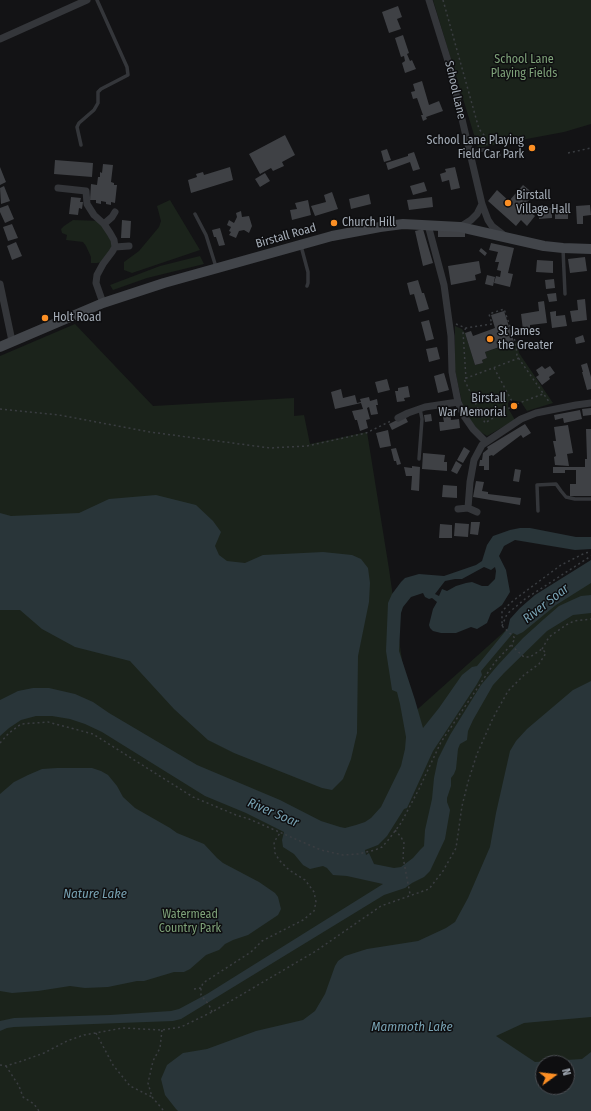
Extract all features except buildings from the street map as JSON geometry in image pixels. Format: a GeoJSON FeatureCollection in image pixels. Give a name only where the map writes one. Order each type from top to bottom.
{"type":"FeatureCollection","features":[{"type":"Feature","properties":{"kind":"street"},"geometry":{"type":"LineString","coordinates":[[0,39],[87,0]]}},
{"type":"Feature","properties":{"kind":"street","name":"School Lane"},"geometry":{"type":"LineString","coordinates":[[429,0],[449,64],[482,204],[492,226],[507,238]]}},
{"type":"Feature","properties":{"kind":"street"},"geometry":{"type":"LineString","coordinates":[[58,188],[86,191],[87,204],[94,215],[104,224],[110,233],[115,246]]}},
{"type":"Feature","properties":{"kind":"street"},"geometry":{"type":"LineString","coordinates":[[460,227],[477,214],[482,204]]}},
{"type":"Feature","properties":{"kind":"street"},"geometry":{"type":"LineString","coordinates":[[104,224],[115,212]]}},
{"type":"Feature","properties":{"kind":"street","name":"Birstall Road"},"geometry":{"type":"LineString","coordinates":[[0,347],[103,303],[216,268],[332,236],[380,226],[403,224],[460,227],[544,246],[562,248],[591,248]]}},
{"type":"Feature","properties":{"kind":"street"},"geometry":{"type":"LineString","coordinates":[[428,225],[444,285],[451,336],[452,372],[458,402],[464,416],[486,442]]}},
{"type":"Feature","properties":{"kind":"street"},"geometry":{"type":"LineString","coordinates":[[115,246],[129,246]]}},
{"type":"Feature","properties":{"kind":"street"},"geometry":{"type":"LineString","coordinates":[[103,303],[96,283],[97,276],[115,246]]}},
{"type":"Feature","properties":{"kind":"street"},"geometry":{"type":"LineString","coordinates":[[0,284],[12,341]]}},
{"type":"Feature","properties":{"kind":"street"},"geometry":{"type":"LineString","coordinates":[[398,418],[420,409],[458,402]]}},
{"type":"Feature","properties":{"kind":"street"},"geometry":{"type":"LineString","coordinates":[[468,508],[470,482],[474,460],[479,450],[486,442],[521,419],[536,413],[591,403]]}},
{"type":"Feature","properties":{"kind":"street"},"geometry":{"type":"LineString","coordinates":[[458,509],[468,508],[476,512]]}},
{"type":"Feature","properties":{"kind":"lane"},"geometry":{"type":"LineString","coordinates":[[81,145],[77,127],[79,123],[94,110],[98,103],[98,92],[128,75],[127,67],[97,0]]}},
{"type":"Feature","properties":{"kind":"lane"},"geometry":{"type":"LineString","coordinates":[[470,153],[488,150],[499,155]]}},
{"type":"Feature","properties":{"kind":"lane"},"geometry":{"type":"LineString","coordinates":[[195,214],[206,235],[216,268]]}},
{"type":"Feature","properties":{"kind":"lane"},"geometry":{"type":"LineString","coordinates":[[301,245],[308,272],[307,286]]}},
{"type":"Feature","properties":{"kind":"lane"},"geometry":{"type":"LineString","coordinates":[[562,248],[562,270],[565,294]]}},
{"type":"Feature","properties":{"kind":"lane"},"geometry":{"type":"LineString","coordinates":[[419,459],[422,419],[420,409]]}},
{"type":"Feature","properties":{"kind":"lane"},"geometry":{"type":"LineString","coordinates":[[538,511],[537,486],[556,484],[566,497],[575,499],[591,499]]}},
{"type":"Feature","properties":{"kind":"path"},"geometry":{"type":"LineString","coordinates":[[443,0],[479,129],[484,135],[488,150]]}},
{"type":"Feature","properties":{"kind":"path"},"geometry":{"type":"LineString","coordinates":[[568,154],[591,148]]}},
{"type":"Feature","properties":{"kind":"path"},"geometry":{"type":"LineString","coordinates":[[449,321],[466,328],[492,324],[489,314],[504,309],[516,344],[519,358],[554,409]]}},
{"type":"Feature","properties":{"kind":"path"},"geometry":{"type":"LineString","coordinates":[[466,328],[463,332],[466,379],[464,379],[485,423],[514,405],[544,394]]}},
{"type":"Feature","properties":{"kind":"path"},"geometry":{"type":"LineString","coordinates":[[466,379],[519,358]]}},
{"type":"Feature","properties":{"kind":"path"},"geometry":{"type":"LineString","coordinates":[[494,368],[514,405]]}},
{"type":"Feature","properties":{"kind":"path"},"geometry":{"type":"LineString","coordinates":[[0,409],[59,415],[150,432],[270,448],[307,446],[366,433],[398,418]]}},
{"type":"Feature","properties":{"kind":"path"},"geometry":{"type":"LineString","coordinates":[[0,743],[9,733],[21,724],[48,722],[92,734],[193,797],[310,846],[334,854],[351,855],[375,850],[382,846],[395,830],[419,789],[441,742],[495,662],[512,645],[515,638],[502,626],[502,611],[561,564],[585,553],[591,552]]}},
{"type":"Feature","properties":{"kind":"path"},"geometry":{"type":"LineString","coordinates":[[502,626],[507,614],[526,599],[591,556]]}},
{"type":"Feature","properties":{"kind":"path"},"geometry":{"type":"LineString","coordinates":[[512,645],[524,657],[530,657],[542,649],[549,637],[566,625],[574,621],[591,619]]}},
{"type":"Feature","properties":{"kind":"path"},"geometry":{"type":"LineString","coordinates":[[0,1065],[6,1066],[44,1053],[67,1041],[84,1035],[123,1028],[162,1030],[181,1027],[212,1012],[316,951],[381,906],[429,889],[443,871],[456,848],[462,806],[468,782],[480,747],[493,718],[508,691],[524,675],[539,664],[546,653],[542,649]]}},
{"type":"Feature","properties":{"kind":"path"},"geometry":{"type":"LineString","coordinates":[[395,830],[404,843],[403,857],[410,895]]}},
{"type":"Feature","properties":{"kind":"path"},"geometry":{"type":"LineString","coordinates":[[212,1012],[201,995],[201,988],[204,983],[251,952],[262,941],[303,920],[314,911],[316,902],[314,892],[305,880],[289,870],[278,860],[275,853],[274,842],[280,833]]}},
{"type":"Feature","properties":{"kind":"path"},"geometry":{"type":"LineString","coordinates":[[194,989],[201,988]]}},
{"type":"Feature","properties":{"kind":"path"},"geometry":{"type":"LineString","coordinates":[[152,1097],[148,1082],[153,1061],[160,1048],[162,1030]]}},
{"type":"Feature","properties":{"kind":"path"},"geometry":{"type":"LineString","coordinates":[[96,1033],[113,1065],[130,1086],[152,1097],[164,1111]]}},
{"type":"Feature","properties":{"kind":"path"},"geometry":{"type":"LineString","coordinates":[[6,1066],[19,1086],[23,1097],[34,1104],[39,1111]]}},
{"type":"Feature","properties":{"kind":"green space","name":"School Lane Playing Fields"},"geometry":{"type":"Polygon","coordinates":[[[433,0],[591,0],[591,124],[564,132],[478,148],[433,0]]]}},
{"type":"Feature","properties":{"kind":"green space"},"geometry":{"type":"Polygon","coordinates":[[[170,200],[200,250],[132,273],[124,270],[124,262],[139,251],[159,227],[161,221],[157,206],[170,200]]]}},
{"type":"Feature","properties":{"kind":"green space"},"geometry":{"type":"Polygon","coordinates":[[[73,220],[101,221],[115,247],[102,262],[91,263],[91,257],[83,242],[66,240],[67,235],[62,233],[61,229],[73,220]]]}},
{"type":"Feature","properties":{"kind":"green space"},"geometry":{"type":"Polygon","coordinates":[[[200,256],[204,264],[147,278],[113,290],[110,285],[160,266],[200,256]]]}},
{"type":"Feature","properties":{"kind":"green space","name":"Watermead Country Park"},"geometry":{"type":"Polygon","coordinates":[[[75,324],[153,406],[294,398],[294,416],[304,415],[310,444],[367,432],[389,569],[410,716],[525,613],[591,577],[591,1111],[0,1111],[0,356],[75,324]]]}},
{"type":"Feature","properties":{"kind":"green space"},"geometry":{"type":"Polygon","coordinates":[[[455,326],[462,329],[465,333],[475,365],[483,363],[482,360],[487,358],[485,352],[517,342],[519,353],[553,403],[527,411],[521,402],[510,400],[508,403],[508,408],[515,420],[487,436],[479,431],[470,420],[462,403],[455,370],[455,326]]]}},
{"type":"Feature","properties":{"kind":"water"},"geometry":{"type":"Polygon","coordinates":[[[156,495],[196,505],[213,521],[221,532],[215,546],[219,555],[227,561],[245,563],[263,555],[323,552],[352,555],[361,559],[368,568],[370,583],[369,602],[358,656],[357,733],[351,759],[343,779],[332,790],[322,788],[234,753],[208,740],[174,709],[130,661],[75,647],[42,629],[20,610],[0,610],[0,513],[11,516],[79,513],[109,499],[156,495]]]}},
{"type":"Feature","properties":{"kind":"water","name":"River Soar"},"geometry":{"type":"Polygon","coordinates":[[[530,528],[576,537],[591,537],[591,549],[575,550],[515,540],[504,546],[499,556],[506,570],[510,592],[502,605],[491,613],[487,623],[477,629],[471,627],[456,633],[441,633],[433,631],[429,625],[433,609],[437,602],[432,598],[429,599],[425,597],[423,593],[411,597],[403,607],[401,613],[399,651],[423,728],[462,675],[472,667],[477,666],[508,628],[510,619],[535,595],[591,560],[591,583],[556,605],[523,632],[517,635],[513,633],[481,671],[482,675],[477,684],[433,751],[407,808],[404,809],[387,836],[378,845],[365,850],[366,855],[369,853],[374,864],[394,868],[401,867],[413,858],[424,846],[425,830],[432,799],[438,759],[450,735],[481,685],[498,665],[523,638],[559,606],[581,596],[591,595],[591,613],[573,615],[547,631],[493,685],[473,720],[468,731],[467,740],[460,744],[458,749],[456,769],[451,778],[451,786],[447,798],[450,810],[445,839],[430,871],[424,877],[405,888],[384,895],[181,1019],[173,1021],[14,1027],[0,1031],[0,1021],[14,1018],[110,1015],[171,1011],[179,1009],[207,994],[383,884],[347,876],[333,875],[323,866],[310,869],[303,865],[294,854],[283,847],[282,840],[284,832],[246,813],[205,796],[102,732],[85,724],[70,719],[52,716],[36,716],[21,720],[0,736],[0,700],[18,691],[33,688],[49,688],[75,694],[93,702],[197,765],[280,800],[321,821],[345,828],[365,822],[381,807],[401,766],[405,749],[406,737],[400,704],[397,692],[392,690],[386,651],[388,603],[392,594],[405,578],[419,574],[444,576],[476,565],[482,561],[487,545],[493,536],[510,530],[530,528]],[[484,567],[462,579],[445,581],[435,594],[439,596],[442,589],[447,591],[456,586],[472,582],[482,586],[488,586],[495,579],[495,567],[491,570],[484,567]]]}},
{"type":"Feature","properties":{"kind":"water","name":"Mammoth Lake"},"geometry":{"type":"Polygon","coordinates":[[[591,681],[591,1017],[524,1023],[496,1036],[535,1062],[535,1095],[575,1095],[575,1059],[582,1059],[591,1052],[591,1111],[178,1111],[165,1095],[161,1079],[167,1065],[183,1053],[207,1049],[256,1031],[303,1020],[315,1011],[325,994],[335,966],[338,961],[345,956],[367,949],[418,941],[446,928],[455,922],[468,898],[490,847],[510,751],[516,741],[527,729],[573,690],[591,681]]]}},
{"type":"Feature","properties":{"kind":"water","name":"Nature Lake"},"geometry":{"type":"Polygon","coordinates":[[[92,768],[108,775],[117,786],[123,797],[135,808],[177,833],[204,844],[223,863],[259,882],[275,893],[278,897],[281,909],[278,915],[248,935],[233,940],[225,944],[219,950],[206,955],[190,969],[184,972],[174,972],[144,981],[108,987],[85,988],[70,986],[12,993],[0,991],[0,794],[14,782],[28,775],[42,769],[92,768]]]}},
{"type":"Feature","properties":{"kind":"place","name":"School Lane Playing Field Car Park"},"geometry":{"type":"Point","coordinates":[532,148]}},
{"type":"Feature","properties":{"kind":"place","name":"Birstall Village Hall"},"geometry":{"type":"Point","coordinates":[508,203]}},
{"type":"Feature","properties":{"kind":"place","name":"Church Hill"},"geometry":{"type":"Point","coordinates":[334,223]}},
{"type":"Feature","properties":{"kind":"place","name":"Holt Road"},"geometry":{"type":"Point","coordinates":[45,318]}},
{"type":"Feature","properties":{"kind":"place","name":"St James the Greater"},"geometry":{"type":"Point","coordinates":[490,339]}},
{"type":"Feature","properties":{"kind":"place","name":"Birstall War Memorial"},"geometry":{"type":"Point","coordinates":[514,406]}}]}
